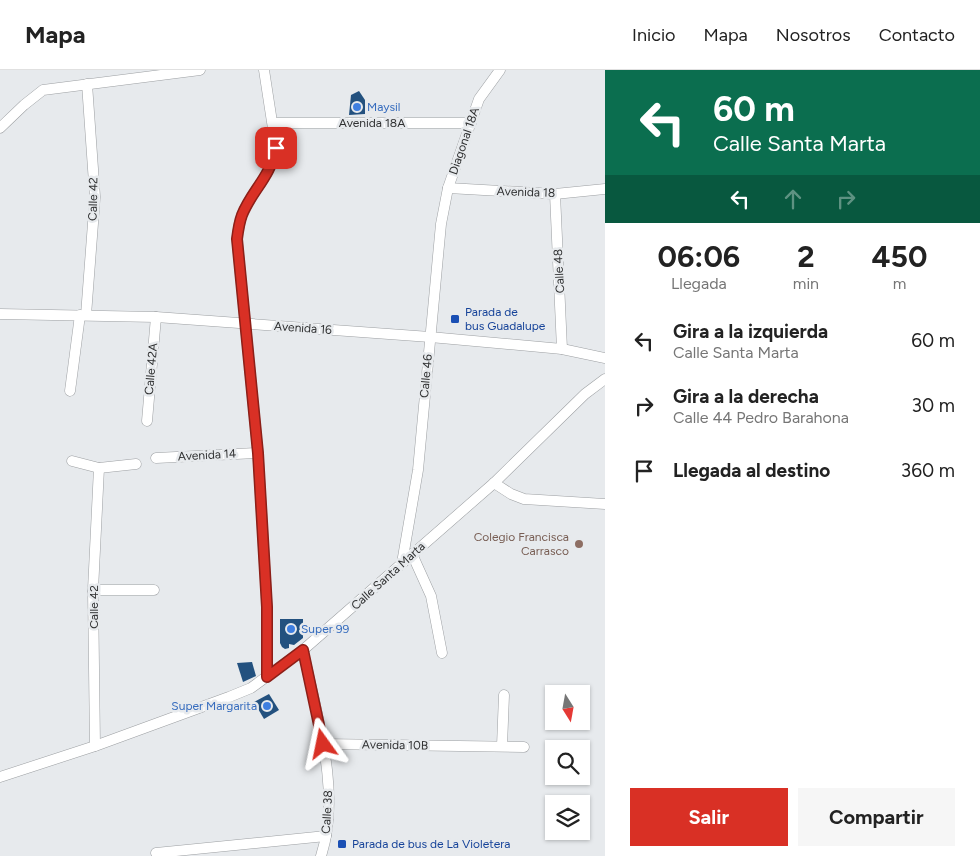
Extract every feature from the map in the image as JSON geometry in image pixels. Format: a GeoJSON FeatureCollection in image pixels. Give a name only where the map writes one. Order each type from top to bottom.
{"type":"FeatureCollection","features":[{"type":"Feature","properties":{"kind":"street"},"geometry":{"type":"LineString","coordinates":[[0,128],[43,90],[200,70]]}},
{"type":"Feature","properties":{"kind":"street"},"geometry":{"type":"LineString","coordinates":[[264,70],[276,148],[269,173],[242,214],[237,239],[258,453],[267,607],[267,677]]}},
{"type":"Feature","properties":{"kind":"street","name":"Diagonal 18A"},"geometry":{"type":"LineString","coordinates":[[448,188],[479,99],[500,70]]}},
{"type":"Feature","properties":{"kind":"street","name":"Calle 42"},"geometry":{"type":"LineString","coordinates":[[70,391],[83,315],[95,197],[87,84]]}},
{"type":"Feature","properties":{"kind":"street","name":"Avenida 18A"},"geometry":{"type":"LineString","coordinates":[[273,123],[471,123]]}},
{"type":"Feature","properties":{"kind":"street","name":"Avenida 18"},"geometry":{"type":"LineString","coordinates":[[448,188],[555,194],[605,189]]}},
{"type":"Feature","properties":{"kind":"street","name":"Calle 46"},"geometry":{"type":"LineString","coordinates":[[402,563],[418,470],[440,224],[448,188]]}},
{"type":"Feature","properties":{"kind":"street","name":"Calle 48"},"geometry":{"type":"LineString","coordinates":[[555,194],[562,349]]}},
{"type":"Feature","properties":{"kind":"street","name":"Avenida 16"},"geometry":{"type":"LineString","coordinates":[[0,314],[156,317],[430,337],[562,349],[605,358]]}},
{"type":"Feature","properties":{"kind":"street","name":"Calle 42A"},"geometry":{"type":"LineString","coordinates":[[147,421],[156,317]]}},
{"type":"Feature","properties":{"kind":"street","name":"Calle Santa Marta"},"geometry":{"type":"LineString","coordinates":[[0,777],[95,746],[251,688],[303,650],[494,483],[585,394],[605,379]]}},
{"type":"Feature","properties":{"kind":"street","name":"Avenida 14"},"geometry":{"type":"LineString","coordinates":[[156,458],[258,453]]}},
{"type":"Feature","properties":{"kind":"street"},"geometry":{"type":"LineString","coordinates":[[72,461],[98,468],[136,464]]}},
{"type":"Feature","properties":{"kind":"street","name":"Calle 42"},"geometry":{"type":"LineString","coordinates":[[95,746],[93,590],[98,468]]}},
{"type":"Feature","properties":{"kind":"street"},"geometry":{"type":"LineString","coordinates":[[494,483],[511,494],[524,499],[605,504]]}},
{"type":"Feature","properties":{"kind":"street"},"geometry":{"type":"LineString","coordinates":[[412,554],[431,596],[442,653]]}},
{"type":"Feature","properties":{"kind":"street"},"geometry":{"type":"LineString","coordinates":[[93,590],[154,590]]}},
{"type":"Feature","properties":{"kind":"street","name":"Calle 38"},"geometry":{"type":"LineString","coordinates":[[303,650],[323,744],[329,804],[326,836],[321,856]]}},
{"type":"Feature","properties":{"kind":"street"},"geometry":{"type":"LineString","coordinates":[[502,746],[504,695]]}},
{"type":"Feature","properties":{"kind":"street","name":"Avenida 10B"},"geometry":{"type":"LineString","coordinates":[[323,744],[524,746]]}},
{"type":"Feature","properties":{"kind":"street"},"geometry":{"type":"LineString","coordinates":[[156,853],[326,836]]}},
{"type":"Feature","properties":{"kind":"building","name":"Maysil"},"geometry":{"type":"Polygon","coordinates":[[[359,91],[365,100],[365,114],[349,115],[351,95],[359,91]]]}},
{"type":"Feature","properties":{"kind":"building","name":"Super 99"},"geometry":{"type":"Polygon","coordinates":[[[280,619],[303,619],[303,638],[294,645],[289,644],[289,648],[285,649],[280,643],[280,619]]]}},
{"type":"Feature","properties":{"kind":"building"},"geometry":{"type":"Polygon","coordinates":[[[252,662],[256,676],[243,682],[237,663],[252,662]]]}},
{"type":"Feature","properties":{"kind":"building","name":"Super Margarita"},"geometry":{"type":"Polygon","coordinates":[[[269,694],[279,710],[264,719],[254,702],[269,694]]]}},
{"type":"Feature","properties":{"kind":"place","name":"Maysil"},"geometry":{"type":"Point","coordinates":[357,107]}},
{"type":"Feature","properties":{"kind":"place","name":"Parada de bus Guadalupe"},"geometry":{"type":"Point","coordinates":[455,319]}},
{"type":"Feature","properties":{"kind":"place","name":"Colegio Francisca Carrasco"},"geometry":{"type":"Point","coordinates":[579,544]}},
{"type":"Feature","properties":{"kind":"place","name":"Super 99"},"geometry":{"type":"Point","coordinates":[291,629]}},
{"type":"Feature","properties":{"kind":"place","name":"Super Margarita"},"geometry":{"type":"Point","coordinates":[267,706]}},
{"type":"Feature","properties":{"kind":"place","name":"Parada de bus de La Violetera"},"geometry":{"type":"Point","coordinates":[342,844]}},
{"type":"Feature","properties":{"kind":"route"},"geometry":{"type":"LineString","coordinates":[[276,148],[269,173],[242,214],[237,239],[258,453],[267,607],[267,677],[303,650],[323,744]]}}]}
